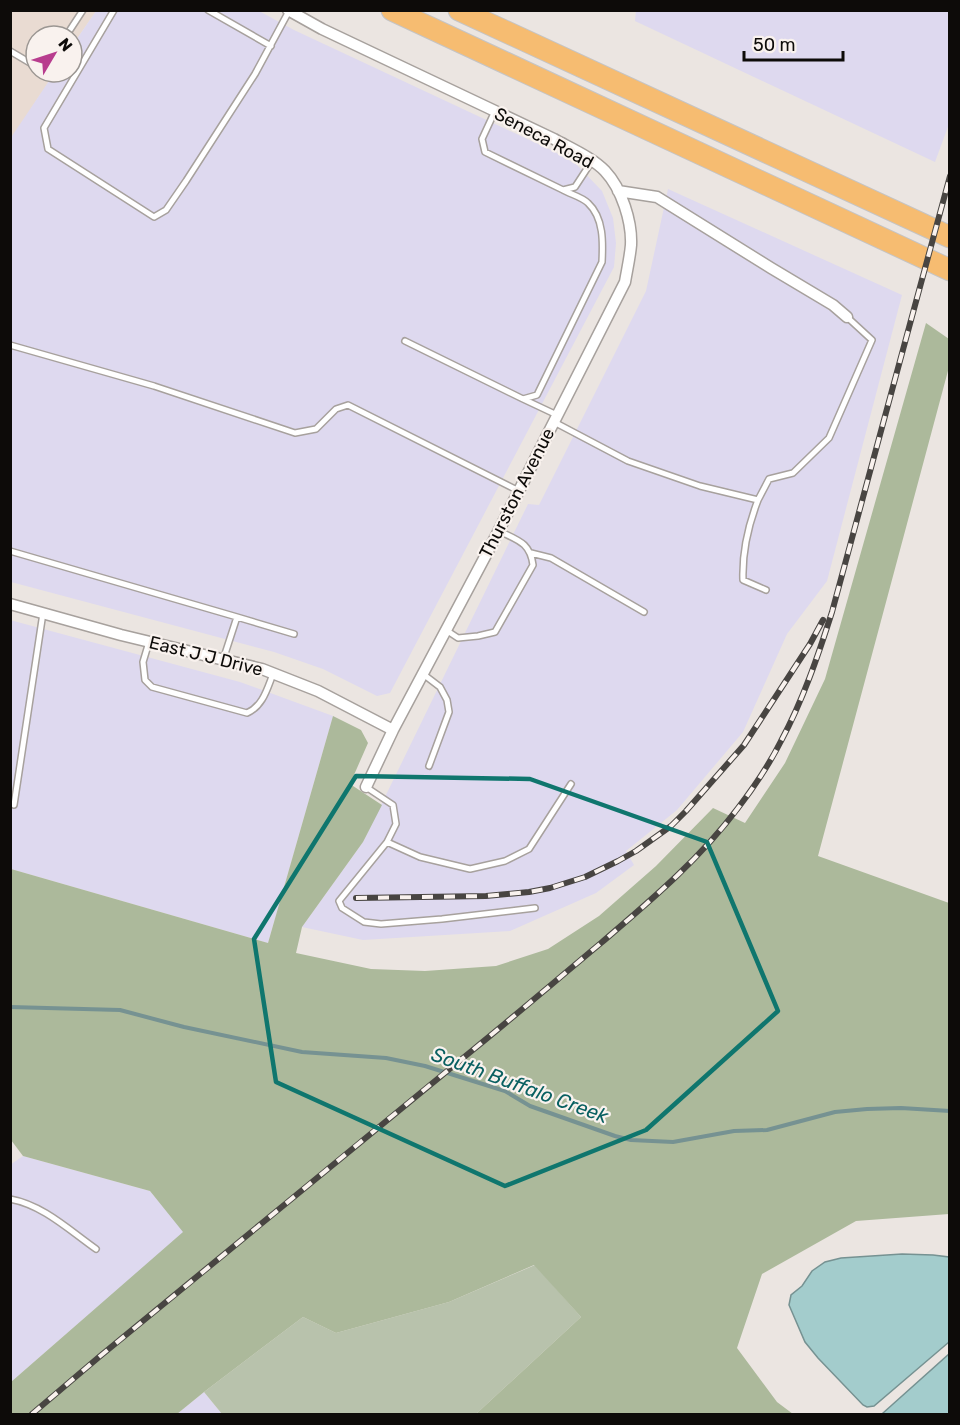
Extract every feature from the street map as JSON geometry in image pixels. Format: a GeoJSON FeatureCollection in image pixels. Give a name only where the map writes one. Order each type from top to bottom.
{"type":"FeatureCollection","features":[{"type":"Feature","properties":{"kind":"highway"},"geometry":{"type":"LineString","coordinates":[[392,10],[950,270]]}},
{"type":"Feature","properties":{"kind":"highway"},"geometry":{"type":"LineString","coordinates":[[459,10],[950,237]]}},
{"type":"Feature","properties":{"kind":"street","name":"Seneca Road"},"geometry":{"type":"LineString","coordinates":[[289,11],[322,29],[554,139],[605,171],[618,191]]}},
{"type":"Feature","properties":{"kind":"street"},"geometry":{"type":"LineString","coordinates":[[618,191],[657,197],[833,305],[847,317]]}},
{"type":"Feature","properties":{"kind":"street","name":"Thurston Avenue"},"geometry":{"type":"LineString","coordinates":[[366,787],[393,730],[499,531],[625,282],[631,244],[627,211],[618,191]]}},
{"type":"Feature","properties":{"kind":"street","name":"East J J Drive"},"geometry":{"type":"LineString","coordinates":[[10,604],[273,674],[318,691],[393,730]]}},
{"type":"Feature","properties":{"kind":"lane"},"geometry":{"type":"LineString","coordinates":[[74,24],[84,10]]}},
{"type":"Feature","properties":{"kind":"lane"},"geometry":{"type":"LineString","coordinates":[[114,10],[44,128],[48,149],[154,217],[166,210],[255,74],[289,11]]}},
{"type":"Feature","properties":{"kind":"lane"},"geometry":{"type":"LineString","coordinates":[[208,10],[271,46]]}},
{"type":"Feature","properties":{"kind":"lane"},"geometry":{"type":"LineString","coordinates":[[10,51],[24,59]]}},
{"type":"Feature","properties":{"kind":"lane"},"geometry":{"type":"LineString","coordinates":[[495,111],[482,139],[485,152],[588,203],[597,214],[603,238],[602,262],[537,395],[523,399]]}},
{"type":"Feature","properties":{"kind":"lane"},"geometry":{"type":"LineString","coordinates":[[563,190],[575,187],[592,161]]}},
{"type":"Feature","properties":{"kind":"lane"},"geometry":{"type":"LineString","coordinates":[[766,590],[743,580],[749,522],[769,479],[793,473],[829,438],[872,340],[847,317]]}},
{"type":"Feature","properties":{"kind":"lane"},"geometry":{"type":"LineString","coordinates":[[405,341],[523,399],[628,461],[700,486],[758,500]]}},
{"type":"Feature","properties":{"kind":"lane"},"geometry":{"type":"LineString","coordinates":[[10,345],[154,386],[295,433],[316,429],[336,409],[348,405],[519,491]]}},
{"type":"Feature","properties":{"kind":"lane"},"geometry":{"type":"LineString","coordinates":[[446,630],[458,638],[495,632],[533,565],[531,554],[521,542],[499,531]]}},
{"type":"Feature","properties":{"kind":"lane"},"geometry":{"type":"LineString","coordinates":[[10,551],[294,634]]}},
{"type":"Feature","properties":{"kind":"lane"},"geometry":{"type":"LineString","coordinates":[[531,554],[551,558],[644,612]]}},
{"type":"Feature","properties":{"kind":"lane"},"geometry":{"type":"LineString","coordinates":[[14,805],[43,613]]}},
{"type":"Feature","properties":{"kind":"lane"},"geometry":{"type":"LineString","coordinates":[[223,660],[237,617]]}},
{"type":"Feature","properties":{"kind":"lane"},"geometry":{"type":"LineString","coordinates":[[149,642],[143,662],[145,680],[152,687],[247,713],[255,710],[273,674]]}},
{"type":"Feature","properties":{"kind":"lane"},"geometry":{"type":"LineString","coordinates":[[423,674],[440,687],[447,700],[449,712],[429,766]]}},
{"type":"Feature","properties":{"kind":"lane"},"geometry":{"type":"LineString","coordinates":[[387,842],[420,857],[470,869],[505,861],[529,849],[571,784]]}},
{"type":"Feature","properties":{"kind":"lane"},"geometry":{"type":"LineString","coordinates":[[366,787],[393,805],[396,824],[387,842],[339,901],[342,908],[364,922],[381,924],[535,908]]}},
{"type":"Feature","properties":{"kind":"lane"},"geometry":{"type":"LineString","coordinates":[[10,1199],[40,1209],[96,1249]]}},
{"type":"Feature","properties":{"kind":"highlighted area"},"geometry":{"type":"Polygon","coordinates":[[[356,776],[530,779],[707,842],[778,1011],[646,1130],[505,1186],[276,1082],[254,939],[356,776]]]}},
{"type":"Feature","properties":{"kind":"shaded area"},"geometry":{"type":"Polygon","coordinates":[[[636,10],[949,11],[949,124],[935,162],[635,21],[636,10]]]}},
{"type":"Feature","properties":{"kind":"shaded area"},"geometry":{"type":"Polygon","coordinates":[[[11,11],[96,11],[84,28],[84,24],[24,24],[24,84],[47,84],[11,139],[11,11]]]}},
{"type":"Feature","properties":{"kind":"shaded area"},"geometry":{"type":"Polygon","coordinates":[[[96,11],[259,11],[294,30],[553,151],[576,164],[602,191],[613,218],[616,243],[614,267],[390,693],[377,696],[323,669],[274,652],[11,582],[10,139],[47,84],[84,84],[84,28],[96,11]]]}},
{"type":"Feature","properties":{"kind":"shaded area"},"geometry":{"type":"Polygon","coordinates":[[[668,189],[902,295],[827,581],[787,634],[743,732],[677,810],[626,851],[634,865],[596,893],[510,931],[363,940],[302,927],[363,842],[528,504],[539,505],[646,291],[668,189]]]}},
{"type":"Feature","properties":{"kind":"shaded area"},"geometry":{"type":"Polygon","coordinates":[[[10,620],[240,682],[333,716],[268,943],[11,869],[10,620]]]}},
{"type":"Feature","properties":{"kind":"shaded area"},"geometry":{"type":"Polygon","coordinates":[[[23,1156],[150,1191],[184,1232],[11,1382],[10,1165],[23,1156]]]}},
{"type":"Feature","properties":{"kind":"shaded area"},"geometry":{"type":"Polygon","coordinates":[[[204,1392],[222,1414],[177,1414],[204,1392]]]}},
{"type":"Feature","properties":{"kind":"green space"},"geometry":{"type":"Polygon","coordinates":[[[926,323],[949,339],[949,367],[818,856],[949,903],[949,1214],[856,1221],[762,1274],[737,1348],[777,1402],[793,1414],[476,1414],[581,1317],[534,1265],[449,1302],[336,1333],[303,1317],[177,1414],[11,1414],[11,1382],[183,1232],[150,1191],[23,1156],[11,1140],[11,869],[268,943],[333,716],[361,730],[368,743],[350,784],[382,805],[363,842],[302,927],[296,953],[371,969],[425,971],[496,966],[548,949],[599,916],[656,866],[713,808],[745,823],[785,763],[825,679],[926,323]]]}},
{"type":"Feature","properties":{"kind":"green space"},"geometry":{"type":"Polygon","coordinates":[[[535,1265],[581,1317],[476,1414],[222,1414],[204,1392],[303,1317],[336,1333],[449,1302],[535,1265]]]}},
{"type":"Feature","properties":{"kind":"water"},"geometry":{"type":"Polygon","coordinates":[[[902,1254],[949,1257],[949,1342],[874,1406],[867,1407],[805,1342],[789,1305],[791,1295],[802,1286],[812,1271],[825,1262],[841,1258],[902,1254]]]}},
{"type":"Feature","properties":{"kind":"water"},"geometry":{"type":"Polygon","coordinates":[[[949,1354],[949,1414],[882,1414],[883,1413],[949,1354]]]}},
{"type":"Feature","properties":{"kind":"waterway","name":"South Buffalo Creek"},"geometry":{"type":"LineString","coordinates":[[10,1007],[120,1010],[184,1027],[302,1052],[386,1058],[425,1066],[505,1091],[530,1106],[631,1140],[673,1142],[734,1131],[767,1130],[835,1112],[867,1109],[901,1108],[950,1111]]}},
{"type":"Feature","properties":{"kind":"railway"},"geometry":{"type":"LineString","coordinates":[[32,1414],[656,896],[707,845],[744,800],[766,767],[789,725],[810,678],[827,628],[950,176]]}},
{"type":"Feature","properties":{"kind":"railway"},"geometry":{"type":"LineString","coordinates":[[356,898],[486,896],[529,892],[585,877],[636,851],[671,826],[744,745],[810,644],[823,620]]}}]}
